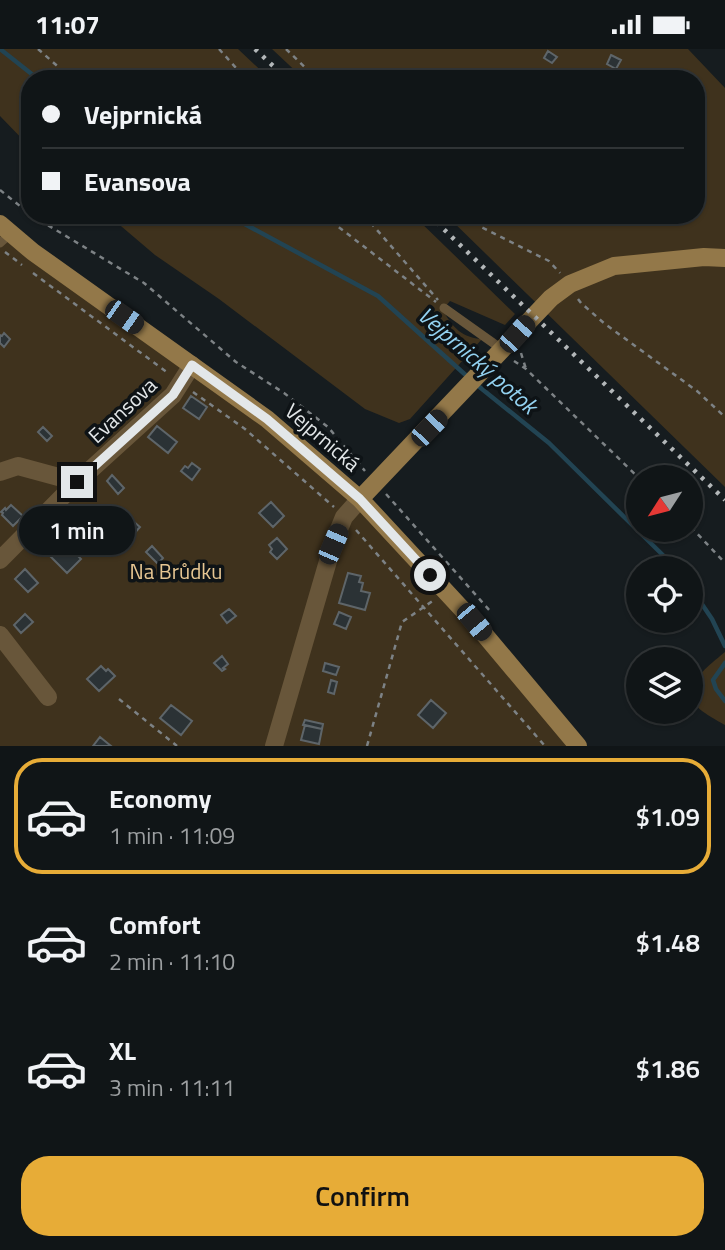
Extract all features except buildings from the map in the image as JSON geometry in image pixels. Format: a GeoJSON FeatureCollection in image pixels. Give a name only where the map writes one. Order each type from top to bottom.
{"type":"FeatureCollection","features":[{"type":"Feature","properties":{"kind":"main road","name":"Vejprnická"},"geometry":{"type":"LineString","coordinates":[[3,237],[33,252],[267,419],[360,499],[474,622],[574,741]]}},
{"type":"Feature","properties":{"kind":"main road"},"geometry":{"type":"LineString","coordinates":[[360,499],[489,364],[508,355],[551,298],[570,283],[614,266],[704,257],[725,258]]}},
{"type":"Feature","properties":{"kind":"street","name":"Evansova"},"geometry":{"type":"LineString","coordinates":[[0,560],[77,482],[173,395],[192,365]]}},
{"type":"Feature","properties":{"kind":"street"},"geometry":{"type":"LineString","coordinates":[[0,472],[18,466],[77,482]]}},
{"type":"Feature","properties":{"kind":"street"},"geometry":{"type":"LineString","coordinates":[[274,746],[333,544],[344,517],[360,499]]}},
{"type":"Feature","properties":{"kind":"street"},"geometry":{"type":"LineString","coordinates":[[0,635],[48,697]]}},
{"type":"Feature","properties":{"kind":"lane"},"geometry":{"type":"LineString","coordinates":[[444,308],[508,355]]}},
{"type":"Feature","properties":{"kind":"path"},"geometry":{"type":"LineString","coordinates":[[38,49],[62,70]]}},
{"type":"Feature","properties":{"kind":"path"},"geometry":{"type":"LineString","coordinates":[[219,49],[238,70]]}},
{"type":"Feature","properties":{"kind":"path"},"geometry":{"type":"LineString","coordinates":[[286,49],[308,70]]}},
{"type":"Feature","properties":{"kind":"path"},"geometry":{"type":"LineString","coordinates":[[0,190],[21,208]]}},
{"type":"Feature","properties":{"kind":"path"},"geometry":{"type":"LineString","coordinates":[[45,224],[144,283],[236,362],[284,393],[328,427],[491,612]]}},
{"type":"Feature","properties":{"kind":"path"},"geometry":{"type":"LineString","coordinates":[[335,224],[444,308]]}},
{"type":"Feature","properties":{"kind":"path"},"geometry":{"type":"LineString","coordinates":[[372,224],[444,308]]}},
{"type":"Feature","properties":{"kind":"path"},"geometry":{"type":"LineString","coordinates":[[478,224],[549,261],[570,283],[581,303],[605,324],[697,391],[725,417]]}},
{"type":"Feature","properties":{"kind":"path"},"geometry":{"type":"LineString","coordinates":[[3,237],[21,264]]}},
{"type":"Feature","properties":{"kind":"path"},"geometry":{"type":"LineString","coordinates":[[32,272],[245,429],[344,517],[545,746]]}},
{"type":"Feature","properties":{"kind":"path"},"geometry":{"type":"LineString","coordinates":[[508,355],[626,465]]}},
{"type":"Feature","properties":{"kind":"path"},"geometry":{"type":"LineString","coordinates":[[704,541],[725,563]]}},
{"type":"Feature","properties":{"kind":"path"},"geometry":{"type":"LineString","coordinates":[[367,746],[402,621],[446,593]]}},
{"type":"Feature","properties":{"kind":"path"},"geometry":{"type":"LineString","coordinates":[[120,699],[177,746]]}},
{"type":"Feature","properties":{"kind":"green space"},"geometry":{"type":"Polygon","coordinates":[[[0,49],[238,49],[260,70],[21,70],[21,138],[0,116],[0,49]]]}},
{"type":"Feature","properties":{"kind":"green space"},"geometry":{"type":"Polygon","coordinates":[[[272,49],[688,49],[725,88],[725,487],[455,224],[705,224],[705,70],[294,70],[272,49]]]}},
{"type":"Feature","properties":{"kind":"green space","name":"Na Brůdku"},"geometry":{"type":"Polygon","coordinates":[[[0,224],[360,499],[578,746],[0,746],[0,224]]]}},
{"type":"Feature","properties":{"kind":"green space"},"geometry":{"type":"Polygon","coordinates":[[[119,224],[422,224],[515,314],[505,325],[450,301],[444,312],[451,323],[464,334],[482,339],[410,419],[399,423],[365,409],[219,299],[155,255],[119,224]]]}},
{"type":"Feature","properties":{"kind":"green space"},"geometry":{"type":"Polygon","coordinates":[[[725,652],[725,725],[703,711],[703,672],[725,652]]]}},
{"type":"Feature","properties":{"kind":"waterway","name":"Vejprnický potok"},"geometry":{"type":"LineString","coordinates":[[0,49],[27,70]]}},
{"type":"Feature","properties":{"kind":"waterway","name":"Vejprnický potok"},"geometry":{"type":"LineString","coordinates":[[245,224],[378,296],[470,379]]}},
{"type":"Feature","properties":{"kind":"waterway","name":"Vejprnický potok"},"geometry":{"type":"LineString","coordinates":[[477,385],[549,443],[664,556]]}},
{"type":"Feature","properties":{"kind":"waterway","name":"Vejprnický potok"},"geometry":{"type":"LineString","coordinates":[[703,606],[725,646]]}},
{"type":"Feature","properties":{"kind":"waterway","name":"Vejprnický potok"},"geometry":{"type":"LineString","coordinates":[[725,663],[713,680],[725,701]]}},
{"type":"Feature","properties":{"kind":"railway"},"geometry":{"type":"LineString","coordinates":[[255,49],[277,70]]}},
{"type":"Feature","properties":{"kind":"railway"},"geometry":{"type":"LineString","coordinates":[[438,224],[725,500]]}},
{"type":"Feature","properties":{"kind":"route"},"geometry":{"type":"LineString","coordinates":[[77,482],[173,395],[192,365],[267,419],[360,499],[430,575]]}}]}
